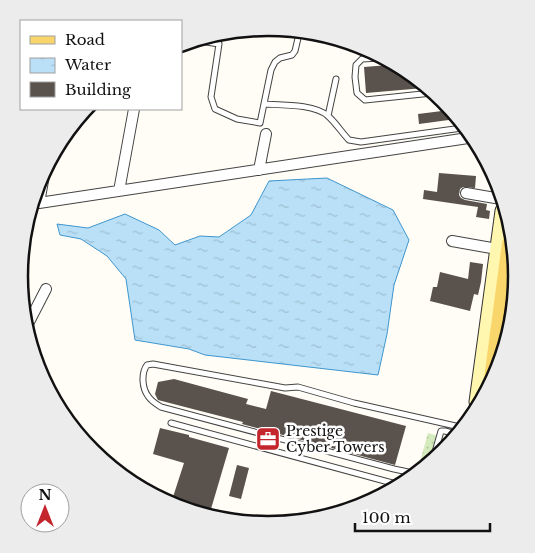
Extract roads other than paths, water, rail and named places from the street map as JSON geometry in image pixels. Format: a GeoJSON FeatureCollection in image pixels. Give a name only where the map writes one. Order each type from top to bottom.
{"type":"FeatureCollection","features":[{"type":"Feature","properties":{"kind":"main road"},"geometry":{"type":"LineString","coordinates":[[490,365],[489,357],[504,246]]}},
{"type":"Feature","properties":{"kind":"street"},"geometry":{"type":"LineString","coordinates":[[120,191],[134,110]]}},
{"type":"Feature","properties":{"kind":"street"},"geometry":{"type":"LineString","coordinates":[[259,170],[266,134]]}},
{"type":"Feature","properties":{"kind":"street"},"geometry":{"type":"LineString","coordinates":[[39,202],[464,139]]}},
{"type":"Feature","properties":{"kind":"street"},"geometry":{"type":"LineString","coordinates":[[466,193],[495,198]]}},
{"type":"Feature","properties":{"kind":"street"},"geometry":{"type":"LineString","coordinates":[[452,241],[504,246]]}},
{"type":"Feature","properties":{"kind":"street"},"geometry":{"type":"LineString","coordinates":[[31,318],[46,289]]}},
{"type":"Feature","properties":{"kind":"street"},"geometry":{"type":"LineString","coordinates":[[481,386],[489,357]]}},
{"type":"Feature","properties":{"kind":"lane"},"geometry":{"type":"LineString","coordinates":[[213,43],[219,44],[211,97],[215,109],[237,119],[260,123],[271,70],[275,62],[280,58],[292,55],[298,39]]}},
{"type":"Feature","properties":{"kind":"lane"},"geometry":{"type":"LineString","coordinates":[[368,59],[362,59],[356,65],[355,77],[357,93],[365,100],[423,94]]}},
{"type":"Feature","properties":{"kind":"lane"},"geometry":{"type":"LineString","coordinates":[[328,116],[336,80]]}},
{"type":"Feature","properties":{"kind":"lane"},"geometry":{"type":"LineString","coordinates":[[264,104],[307,107],[319,110],[328,116],[349,140],[361,142],[457,129]]}},
{"type":"Feature","properties":{"kind":"lane"},"geometry":{"type":"LineString","coordinates":[[407,472],[161,406],[147,396],[143,381],[144,369],[148,365],[153,364],[285,388],[298,387],[456,426]]}},
{"type":"Feature","properties":{"kind":"lane"},"geometry":{"type":"LineString","coordinates":[[170,423],[390,482]]}},
{"type":"Feature","properties":{"kind":"lane"},"geometry":{"type":"LineString","coordinates":[[437,446],[441,431],[450,432]]}},
{"type":"Feature","properties":{"kind":"water"},"geometry":{"type":"Polygon","coordinates":[[[327,178],[393,210],[409,240],[394,285],[387,334],[378,375],[205,355],[189,349],[135,340],[126,279],[107,256],[81,239],[60,235],[57,224],[88,228],[125,214],[159,230],[175,245],[200,236],[219,237],[251,215],[269,181],[327,178]]]}},
{"type":"Feature","properties":{"kind":"place","name":"Prestige Cyber Towers"},"geometry":{"type":"Point","coordinates":[268,439]}}]}
